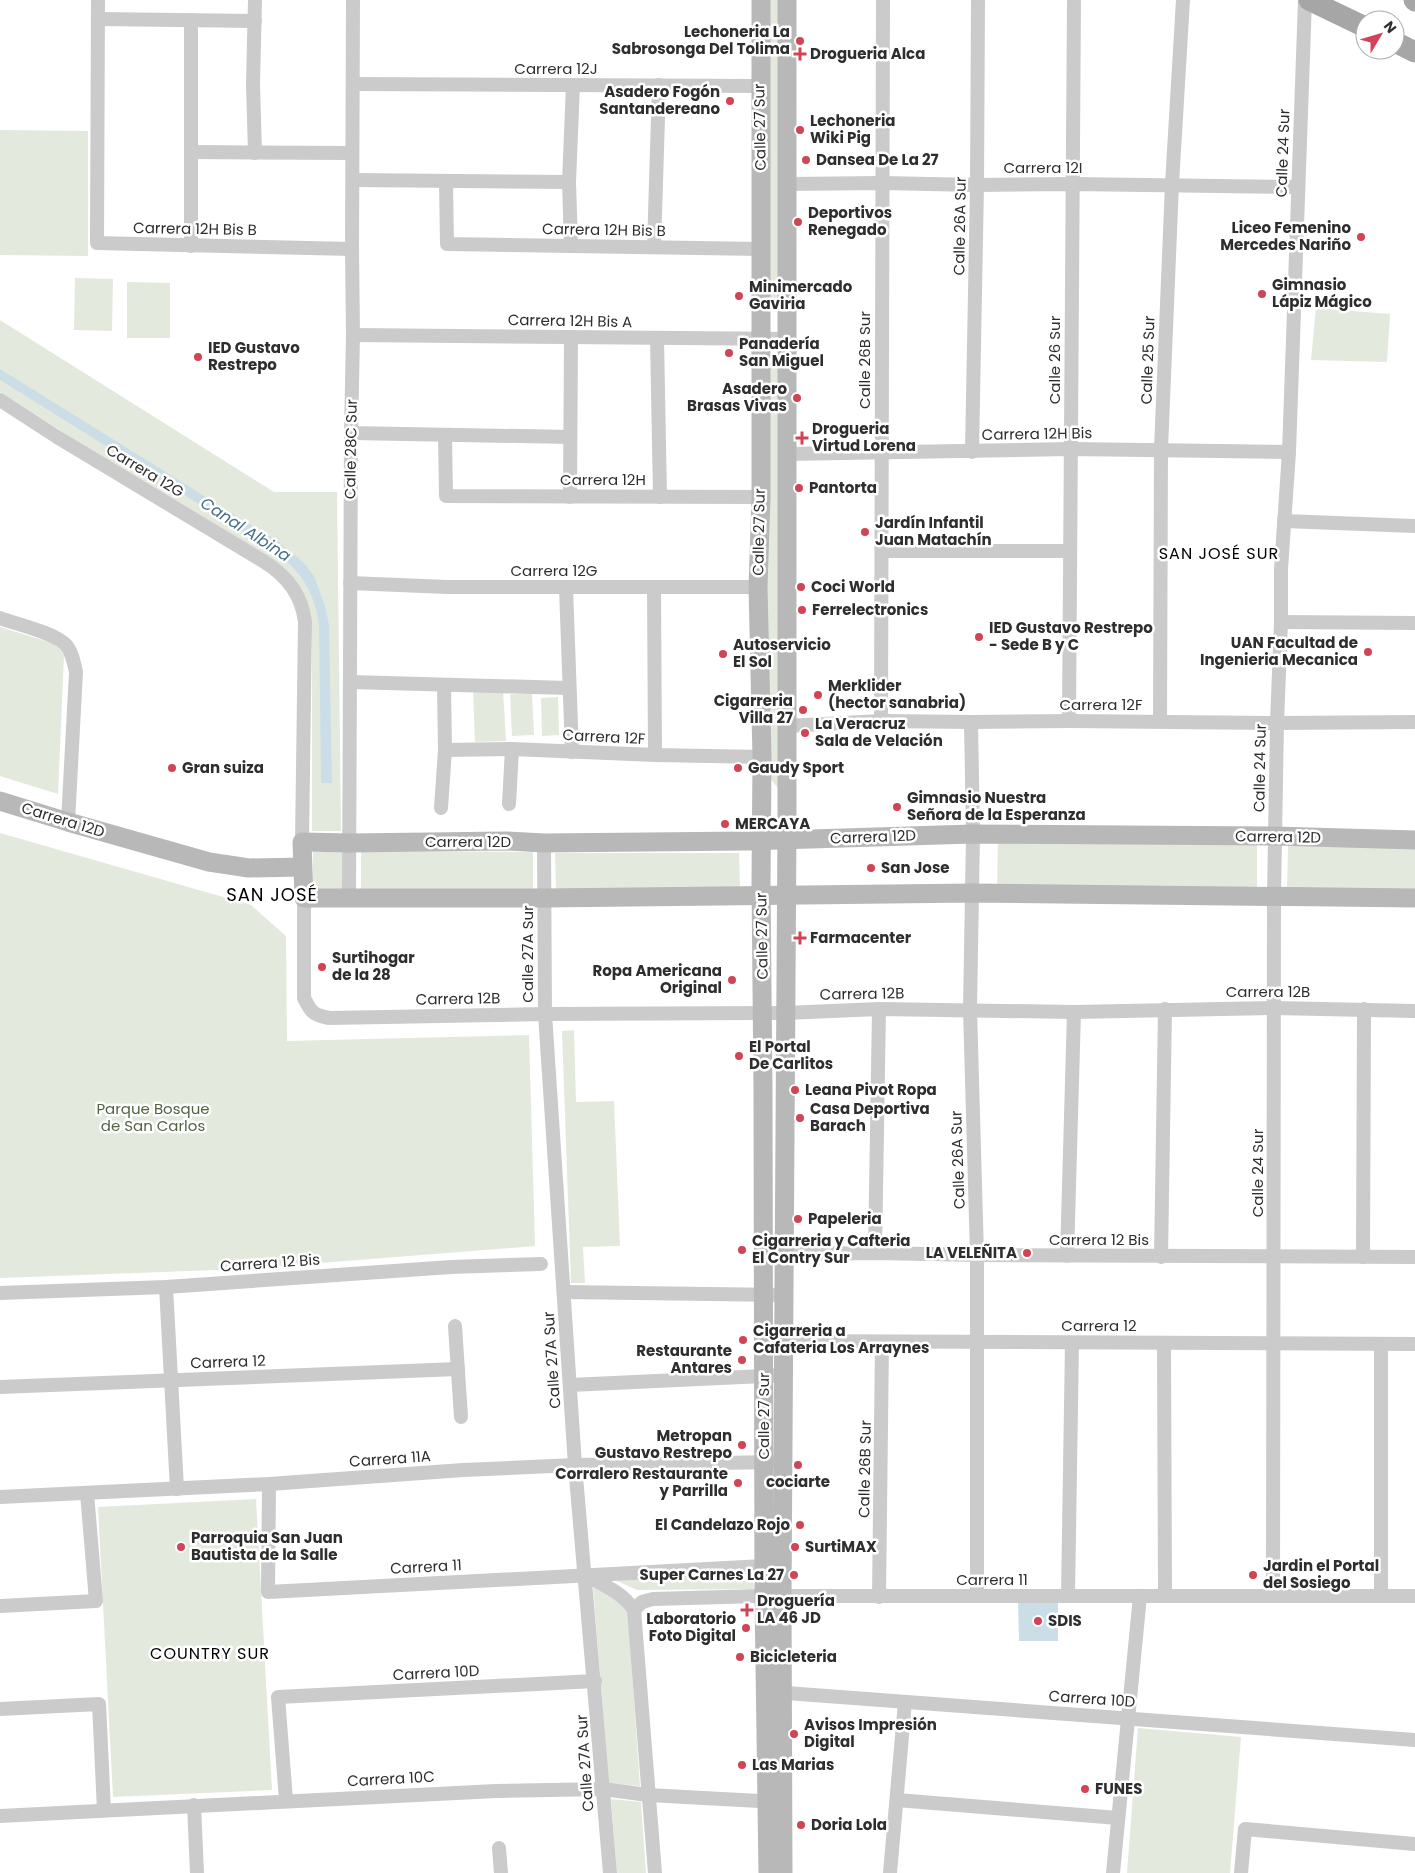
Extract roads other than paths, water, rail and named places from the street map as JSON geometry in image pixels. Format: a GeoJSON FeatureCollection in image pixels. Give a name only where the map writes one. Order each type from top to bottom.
{"type":"FeatureCollection","features":[{"type":"Feature","properties":{"kind":"main road","name":"Calle 27 Sur"},"geometry":{"type":"LineString","coordinates":[[761,0],[761,497],[758,587],[762,757],[764,1376],[773,1462],[775,1802],[783,1873]]}},
{"type":"Feature","properties":{"kind":"main road","name":"Calle 27 Sur"},"geometry":{"type":"LineString","coordinates":[[773,1596],[764,1566],[783,1375],[787,839],[787,0]]}},
{"type":"Feature","properties":{"kind":"main road"},"geometry":{"type":"LineString","coordinates":[[1309,0],[1355,22]]}},
{"type":"Feature","properties":{"kind":"main road","name":"Carrera 12D"},"geometry":{"type":"LineString","coordinates":[[0,801],[209,862],[249,868],[302,867]]}},
{"type":"Feature","properties":{"kind":"main road","name":"Carrera 12D"},"geometry":{"type":"LineString","coordinates":[[302,842],[544,843],[761,841],[973,834],[1275,836],[1415,840]]}},
{"type":"Feature","properties":{"kind":"main road"},"geometry":{"type":"LineString","coordinates":[[302,842],[304,898],[544,898],[973,892],[1415,898]]}},
{"type":"Feature","properties":{"kind":"main road","name":"Calle 27 Sur"},"geometry":{"type":"LineString","coordinates":[[768,1873],[775,1802]]}},
{"type":"Feature","properties":{"kind":"street"},"geometry":{"type":"LineString","coordinates":[[98,0],[98,19],[255,21]]}},
{"type":"Feature","properties":{"kind":"street"},"geometry":{"type":"LineString","coordinates":[[255,0],[253,84],[255,153]]}},
{"type":"Feature","properties":{"kind":"street","name":"Calle 28C Sur"},"geometry":{"type":"LineString","coordinates":[[349,898],[354,0]]}},
{"type":"Feature","properties":{"kind":"street","name":"Calle 26B Sur"},"geometry":{"type":"LineString","coordinates":[[881,721],[883,551],[881,453],[883,0]]}},
{"type":"Feature","properties":{"kind":"street","name":"Calle 26A Sur"},"geometry":{"type":"LineString","coordinates":[[972,452],[978,0]]}},
{"type":"Feature","properties":{"kind":"street","name":"Calle 26 Sur"},"geometry":{"type":"LineString","coordinates":[[1069,721],[1074,0]]}},
{"type":"Feature","properties":{"kind":"street","name":"Calle 25 Sur"},"geometry":{"type":"LineString","coordinates":[[1160,721],[1161,449],[1172,184],[1183,0]]}},
{"type":"Feature","properties":{"kind":"street","name":"Calle 24 Sur"},"geometry":{"type":"LineString","coordinates":[[1274,1596],[1274,895],[1277,723],[1281,569],[1289,452],[1305,0]]}},
{"type":"Feature","properties":{"kind":"street","name":"Carrera 12H Bis B"},"geometry":{"type":"LineString","coordinates":[[98,19],[96,243],[352,249]]}},
{"type":"Feature","properties":{"kind":"street"},"geometry":{"type":"LineString","coordinates":[[191,20],[191,246]]}},
{"type":"Feature","properties":{"kind":"street","name":"Carrera 12J"},"geometry":{"type":"LineString","coordinates":[[353,84],[760,86]]}},
{"type":"Feature","properties":{"kind":"street"},"geometry":{"type":"LineString","coordinates":[[570,246],[569,182],[573,85]]}},
{"type":"Feature","properties":{"kind":"street"},"geometry":{"type":"LineString","coordinates":[[654,247],[659,85]]}},
{"type":"Feature","properties":{"kind":"street"},"geometry":{"type":"LineString","coordinates":[[191,152],[352,153]]}},
{"type":"Feature","properties":{"kind":"street"},"geometry":{"type":"LineString","coordinates":[[352,180],[569,182]]}},
{"type":"Feature","properties":{"kind":"street","name":"Carrera 12H Bis B"},"geometry":{"type":"LineString","coordinates":[[446,182],[447,244],[762,249]]}},
{"type":"Feature","properties":{"kind":"street","name":"Carrera 12I"},"geometry":{"type":"LineString","coordinates":[[788,184],[882,182],[977,185],[1172,184],[1298,187]]}},
{"type":"Feature","properties":{"kind":"street","name":"Carrera 12H Bis A"},"geometry":{"type":"LineString","coordinates":[[353,335],[787,339]]}},
{"type":"Feature","properties":{"kind":"street"},"geometry":{"type":"LineString","coordinates":[[570,497],[571,337]]}},
{"type":"Feature","properties":{"kind":"street"},"geometry":{"type":"LineString","coordinates":[[658,338],[660,497]]}},
{"type":"Feature","properties":{"kind":"street","name":"Carrera 12G"},"geometry":{"type":"LineString","coordinates":[[0,400],[65,442],[264,561],[279,572],[295,591],[304,610],[305,622],[302,842]]}},
{"type":"Feature","properties":{"kind":"street"},"geometry":{"type":"LineString","coordinates":[[351,433],[570,437]]}},
{"type":"Feature","properties":{"kind":"street","name":"Carrera 12H"},"geometry":{"type":"LineString","coordinates":[[445,435],[446,496],[761,497]]}},
{"type":"Feature","properties":{"kind":"street","name":"Carrera 12H Bis"},"geometry":{"type":"LineString","coordinates":[[786,454],[1070,449],[1289,452]]}},
{"type":"Feature","properties":{"kind":"street"},"geometry":{"type":"LineString","coordinates":[[1284,520],[1415,526]]}},
{"type":"Feature","properties":{"kind":"street"},"geometry":{"type":"LineString","coordinates":[[883,551],[1070,551]]}},
{"type":"Feature","properties":{"kind":"street","name":"Carrera 12G"},"geometry":{"type":"LineString","coordinates":[[350,584],[566,588],[758,587]]}},
{"type":"Feature","properties":{"kind":"street"},"geometry":{"type":"LineString","coordinates":[[654,587],[655,755]]}},
{"type":"Feature","properties":{"kind":"street"},"geometry":{"type":"LineString","coordinates":[[566,588],[568,688],[572,752]]}},
{"type":"Feature","properties":{"kind":"street"},"geometry":{"type":"LineString","coordinates":[[0,618],[56,637],[67,646],[76,672],[68,822]]}},
{"type":"Feature","properties":{"kind":"street"},"geometry":{"type":"LineString","coordinates":[[1281,622],[1415,623]]}},
{"type":"Feature","properties":{"kind":"street"},"geometry":{"type":"LineString","coordinates":[[351,682],[568,688]]}},
{"type":"Feature","properties":{"kind":"street"},"geometry":{"type":"LineString","coordinates":[[441,808],[445,750],[444,686]]}},
{"type":"Feature","properties":{"kind":"street","name":"Carrera 12F"},"geometry":{"type":"LineString","coordinates":[[786,726],[881,721],[1415,722]]}},
{"type":"Feature","properties":{"kind":"street","name":"Calle 26A Sur"},"geometry":{"type":"LineString","coordinates":[[971,722],[973,892],[970,1009],[977,1255],[977,1596]]}},
{"type":"Feature","properties":{"kind":"street"},"geometry":{"type":"LineString","coordinates":[[509,804],[512,748]]}},
{"type":"Feature","properties":{"kind":"street","name":"Carrera 12F"},"geometry":{"type":"LineString","coordinates":[[445,750],[512,748],[655,755],[762,757]]}},
{"type":"Feature","properties":{"kind":"street","name":"Calle 27A Sur"},"geometry":{"type":"LineString","coordinates":[[544,843],[545,1014],[575,1465],[586,1575],[610,1873]]}},
{"type":"Feature","properties":{"kind":"street","name":"Carrera 12B"},"geometry":{"type":"LineString","coordinates":[[304,898],[304,998],[312,1012],[329,1018],[545,1014],[785,1013],[879,1009],[1074,1012],[1274,1008],[1415,1011]]}},
{"type":"Feature","properties":{"kind":"street"},"geometry":{"type":"LineString","coordinates":[[875,1253],[879,1009]]}},
{"type":"Feature","properties":{"kind":"street"},"geometry":{"type":"LineString","coordinates":[[1363,1257],[1364,1009]]}},
{"type":"Feature","properties":{"kind":"street"},"geometry":{"type":"LineString","coordinates":[[1161,1257],[1165,1010]]}},
{"type":"Feature","properties":{"kind":"street"},"geometry":{"type":"LineString","coordinates":[[1067,1256],[1074,1012]]}},
{"type":"Feature","properties":{"kind":"street","name":"Carrera 12 Bis"},"geometry":{"type":"LineString","coordinates":[[784,1254],[1415,1257]]}},
{"type":"Feature","properties":{"kind":"street","name":"Carrera 12 Bis"},"geometry":{"type":"LineString","coordinates":[[0,1293],[166,1287],[451,1266],[541,1264]]}},
{"type":"Feature","properties":{"kind":"street"},"geometry":{"type":"LineString","coordinates":[[166,1287],[177,1489]]}},
{"type":"Feature","properties":{"kind":"street"},"geometry":{"type":"LineString","coordinates":[[564,1292],[783,1295]]}},
{"type":"Feature","properties":{"kind":"street"},"geometry":{"type":"LineString","coordinates":[[455,1326],[461,1417]]}},
{"type":"Feature","properties":{"kind":"street","name":"Carrera 12"},"geometry":{"type":"LineString","coordinates":[[783,1341],[1415,1344]]}},
{"type":"Feature","properties":{"kind":"street","name":"Calle 26B Sur"},"geometry":{"type":"LineString","coordinates":[[879,1597],[882,1342]]}},
{"type":"Feature","properties":{"kind":"street"},"geometry":{"type":"LineString","coordinates":[[1068,1596],[1072,1343]]}},
{"type":"Feature","properties":{"kind":"street"},"geometry":{"type":"LineString","coordinates":[[1164,1343],[1165,1596]]}},
{"type":"Feature","properties":{"kind":"street"},"geometry":{"type":"LineString","coordinates":[[1381,1344],[1382,1596]]}},
{"type":"Feature","properties":{"kind":"street","name":"Carrera 12"},"geometry":{"type":"LineString","coordinates":[[0,1387],[458,1369]]}},
{"type":"Feature","properties":{"kind":"street"},"geometry":{"type":"LineString","coordinates":[[570,1385],[783,1375]]}},
{"type":"Feature","properties":{"kind":"street","name":"Carrera 11A"},"geometry":{"type":"LineString","coordinates":[[0,1497],[269,1484],[464,1470],[575,1465],[773,1462]]}},
{"type":"Feature","properties":{"kind":"street","name":"Carrera 11"},"geometry":{"type":"LineString","coordinates":[[269,1484],[268,1592],[764,1566]]}},
{"type":"Feature","properties":{"kind":"street"},"geometry":{"type":"LineString","coordinates":[[0,1606],[96,1601],[86,1493]]}},
{"type":"Feature","properties":{"kind":"street"},"geometry":{"type":"LineString","coordinates":[[586,1575],[616,1591],[630,1602],[634,1610],[655,1873]]}},
{"type":"Feature","properties":{"kind":"street","name":"Carrera 11"},"geometry":{"type":"LineString","coordinates":[[634,1610],[642,1602],[653,1598],[773,1596],[1415,1596]]}},
{"type":"Feature","properties":{"kind":"street"},"geometry":{"type":"LineString","coordinates":[[1113,1873],[1140,1596]]}},
{"type":"Feature","properties":{"kind":"street","name":"Carrera 10D"},"geometry":{"type":"LineString","coordinates":[[286,1800],[278,1697],[595,1681]]}},
{"type":"Feature","properties":{"kind":"street","name":"Carrera 10D"},"geometry":{"type":"LineString","coordinates":[[774,1692],[1415,1740]]}},
{"type":"Feature","properties":{"kind":"street"},"geometry":{"type":"LineString","coordinates":[[890,1873],[905,1702]]}},
{"type":"Feature","properties":{"kind":"street"},"geometry":{"type":"LineString","coordinates":[[0,1708],[99,1704],[104,1810]]}},
{"type":"Feature","properties":{"kind":"street","name":"Carrera 10C"},"geometry":{"type":"LineString","coordinates":[[0,1816],[286,1800],[496,1791],[603,1789],[648,1795],[775,1802]]}},
{"type":"Feature","properties":{"kind":"street"},"geometry":{"type":"LineString","coordinates":[[897,1800],[1118,1818]]}},
{"type":"Feature","properties":{"kind":"street"},"geometry":{"type":"LineString","coordinates":[[194,1805],[198,1873]]}},
{"type":"Feature","properties":{"kind":"street"},"geometry":{"type":"LineString","coordinates":[[1241,1873],[1245,1829],[1415,1844]]}},
{"type":"Feature","properties":{"kind":"street"},"geometry":{"type":"LineString","coordinates":[[499,1848],[501,1873]]}},
{"type":"Feature","properties":{"kind":"water","name":"Canal Albina"},"geometry":{"type":"Polygon","coordinates":[[[0,369],[280,543],[304,563],[314,576],[325,606],[329,625],[332,783],[321,783],[319,625],[311,594],[295,570],[279,554],[0,380],[0,369]]]}},
{"type":"Feature","properties":{"kind":"water","name":"SDIS"},"geometry":{"type":"Polygon","coordinates":[[[1018,1601],[1058,1601],[1058,1641],[1019,1641],[1018,1601]]]}},
{"type":"Feature","properties":{"kind":"place","name":"Lechoneria La Sabrosonga Del Tolima"},"geometry":{"type":"Point","coordinates":[800,41]}},
{"type":"Feature","properties":{"kind":"place","name":"Drogueria Alca"},"geometry":{"type":"Point","coordinates":[800,54]}},
{"type":"Feature","properties":{"kind":"place","name":"Asadero Fogón Santandereano"},"geometry":{"type":"Point","coordinates":[730,101]}},
{"type":"Feature","properties":{"kind":"place","name":"Lechoneria Wiki Pig"},"geometry":{"type":"Point","coordinates":[800,130]}},
{"type":"Feature","properties":{"kind":"place","name":"Dansea De La 27"},"geometry":{"type":"Point","coordinates":[806,160]}},
{"type":"Feature","properties":{"kind":"place","name":"Deportivos Renegado"},"geometry":{"type":"Point","coordinates":[798,222]}},
{"type":"Feature","properties":{"kind":"place","name":"Liceo Femenino Mercedes Nariño"},"geometry":{"type":"Point","coordinates":[1361,237]}},
{"type":"Feature","properties":{"kind":"place","name":"Gimnasio Lápiz Mágico"},"geometry":{"type":"Point","coordinates":[1262,294]}},
{"type":"Feature","properties":{"kind":"place","name":"Minimercado Gaviria"},"geometry":{"type":"Point","coordinates":[739,296]}},
{"type":"Feature","properties":{"kind":"place","name":"Panadería San Miguel"},"geometry":{"type":"Point","coordinates":[729,353]}},
{"type":"Feature","properties":{"kind":"place","name":"IED Gustavo Restrepo"},"geometry":{"type":"Point","coordinates":[198,357]}},
{"type":"Feature","properties":{"kind":"place","name":"Asadero Brasas Vivas"},"geometry":{"type":"Point","coordinates":[797,398]}},
{"type":"Feature","properties":{"kind":"place","name":"Drogueria Virtud Lorena"},"geometry":{"type":"Point","coordinates":[802,438]}},
{"type":"Feature","properties":{"kind":"place","name":"Pantorta"},"geometry":{"type":"Point","coordinates":[799,488]}},
{"type":"Feature","properties":{"kind":"place","name":"Jardín Infantil Juan Matachín"},"geometry":{"type":"Point","coordinates":[865,532]}},
{"type":"Feature","properties":{"kind":"place","name":"Coci World"},"geometry":{"type":"Point","coordinates":[801,587]}},
{"type":"Feature","properties":{"kind":"place","name":"Ferrelectronics"},"geometry":{"type":"Point","coordinates":[802,610]}},
{"type":"Feature","properties":{"kind":"place","name":"IED Gustavo Restrepo - Sede B y C"},"geometry":{"type":"Point","coordinates":[979,637]}},
{"type":"Feature","properties":{"kind":"place","name":"UAN Facultad de Ingenieria Mecanica"},"geometry":{"type":"Point","coordinates":[1368,652]}},
{"type":"Feature","properties":{"kind":"place","name":"Autoservicio El Sol"},"geometry":{"type":"Point","coordinates":[723,654]}},
{"type":"Feature","properties":{"kind":"place","name":"Merklider (hector sanabria)"},"geometry":{"type":"Point","coordinates":[818,695]}},
{"type":"Feature","properties":{"kind":"place","name":"Cigarreria Villa 27"},"geometry":{"type":"Point","coordinates":[803,710]}},
{"type":"Feature","properties":{"kind":"place","name":"La Veracruz Sala de Velación"},"geometry":{"type":"Point","coordinates":[805,733]}},
{"type":"Feature","properties":{"kind":"place","name":"Gran suiza"},"geometry":{"type":"Point","coordinates":[172,768]}},
{"type":"Feature","properties":{"kind":"place","name":"Gaudy Sport"},"geometry":{"type":"Point","coordinates":[738,768]}},
{"type":"Feature","properties":{"kind":"place","name":"Gimnasio Nuestra Señora de la Esperanza"},"geometry":{"type":"Point","coordinates":[897,807]}},
{"type":"Feature","properties":{"kind":"place","name":"MERCAYA"},"geometry":{"type":"Point","coordinates":[725,824]}},
{"type":"Feature","properties":{"kind":"place","name":"San Jose"},"geometry":{"type":"Point","coordinates":[871,868]}},
{"type":"Feature","properties":{"kind":"place","name":"Farmacenter"},"geometry":{"type":"Point","coordinates":[800,938]}},
{"type":"Feature","properties":{"kind":"place","name":"Surtihogar de la 28"},"geometry":{"type":"Point","coordinates":[322,967]}},
{"type":"Feature","properties":{"kind":"place","name":"Ropa Americana Original"},"geometry":{"type":"Point","coordinates":[732,980]}},
{"type":"Feature","properties":{"kind":"place","name":"El Portal De Carlitos"},"geometry":{"type":"Point","coordinates":[739,1056]}},
{"type":"Feature","properties":{"kind":"place","name":"Leana Pivot Ropa"},"geometry":{"type":"Point","coordinates":[795,1090]}},
{"type":"Feature","properties":{"kind":"place","name":"Casa Deportiva Barach"},"geometry":{"type":"Point","coordinates":[800,1118]}},
{"type":"Feature","properties":{"kind":"place","name":"Papeleria"},"geometry":{"type":"Point","coordinates":[798,1219]}},
{"type":"Feature","properties":{"kind":"place","name":"Cigarreria y Cafteria El Contry Sur"},"geometry":{"type":"Point","coordinates":[742,1250]}},
{"type":"Feature","properties":{"kind":"place","name":"LA VELEÑITA"},"geometry":{"type":"Point","coordinates":[1027,1253]}},
{"type":"Feature","properties":{"kind":"place","name":"Cigarreria a Cafateria Los Arraynes"},"geometry":{"type":"Point","coordinates":[743,1340]}},
{"type":"Feature","properties":{"kind":"place","name":"Restaurante Antares"},"geometry":{"type":"Point","coordinates":[742,1360]}},
{"type":"Feature","properties":{"kind":"place","name":"Metropan Gustavo Restrepo"},"geometry":{"type":"Point","coordinates":[742,1445]}},
{"type":"Feature","properties":{"kind":"place","name":"cociarte"},"geometry":{"type":"Point","coordinates":[798,1465]}},
{"type":"Feature","properties":{"kind":"place","name":"Corralero Restaurante y Parrilla"},"geometry":{"type":"Point","coordinates":[738,1483]}},
{"type":"Feature","properties":{"kind":"place","name":"El Candelazo Rojo"},"geometry":{"type":"Point","coordinates":[800,1525]}},
{"type":"Feature","properties":{"kind":"place","name":"Parroquia San Juan Bautista de la Salle"},"geometry":{"type":"Point","coordinates":[181,1547]}},
{"type":"Feature","properties":{"kind":"place","name":"SurtiMAX"},"geometry":{"type":"Point","coordinates":[795,1547]}},
{"type":"Feature","properties":{"kind":"place","name":"Super Carnes La 27"},"geometry":{"type":"Point","coordinates":[794,1575]}},
{"type":"Feature","properties":{"kind":"place","name":"Jardin el Portal del Sosiego"},"geometry":{"type":"Point","coordinates":[1253,1575]}},
{"type":"Feature","properties":{"kind":"place","name":"Droguería LA 46 JD"},"geometry":{"type":"Point","coordinates":[747,1610]}},
{"type":"Feature","properties":{"kind":"place","name":"SDIS"},"geometry":{"type":"Point","coordinates":[1038,1621]}},
{"type":"Feature","properties":{"kind":"place","name":"Laboratorio Foto Digital"},"geometry":{"type":"Point","coordinates":[746,1628]}},
{"type":"Feature","properties":{"kind":"place","name":"Bicicleteria"},"geometry":{"type":"Point","coordinates":[740,1657]}},
{"type":"Feature","properties":{"kind":"place","name":"Avisos Impresión Digital"},"geometry":{"type":"Point","coordinates":[794,1734]}},
{"type":"Feature","properties":{"kind":"place","name":"Las Marias"},"geometry":{"type":"Point","coordinates":[742,1765]}},
{"type":"Feature","properties":{"kind":"place","name":"FUNES"},"geometry":{"type":"Point","coordinates":[1085,1789]}},
{"type":"Feature","properties":{"kind":"place","name":"Doria Lola"},"geometry":{"type":"Point","coordinates":[801,1825]}},
{"type":"Feature","properties":{"kind":"district","name":"SAN JOSÉ SUR"},"geometry":{"type":"Point","coordinates":[1219,553]}},
{"type":"Feature","properties":{"kind":"district","name":"SAN JOSÉ"},"geometry":{"type":"Point","coordinates":[272,895]}},
{"type":"Feature","properties":{"kind":"district","name":"COUNTRY SUR"},"geometry":{"type":"Point","coordinates":[210,1653]}},
{"type":"Feature","properties":{"kind":"park label","name":"Parque Bosque de San Carlos"},"geometry":{"type":"Point","coordinates":[153,1118]}}]}
